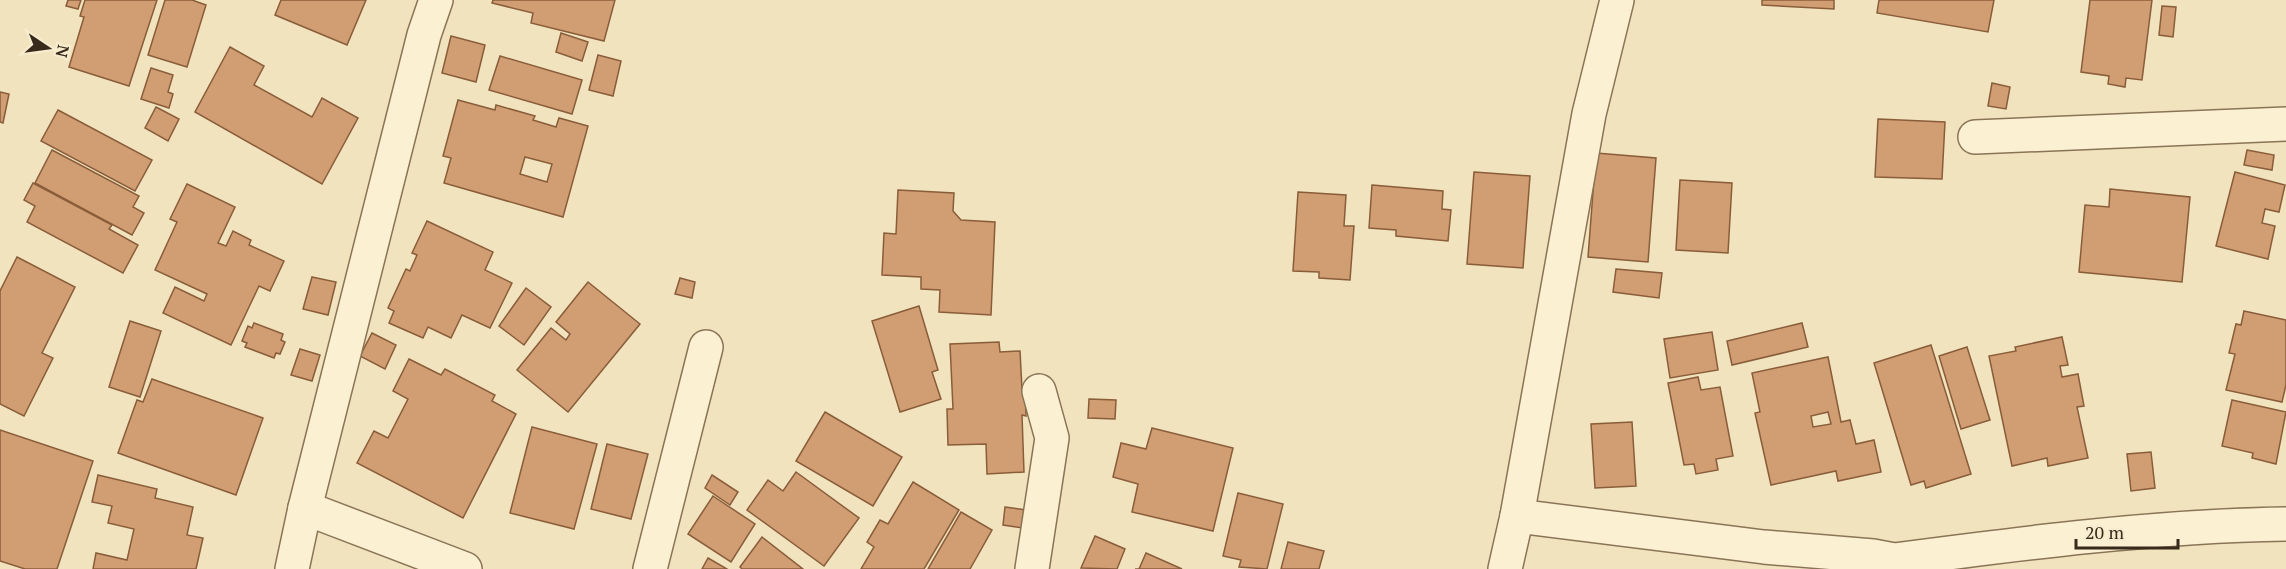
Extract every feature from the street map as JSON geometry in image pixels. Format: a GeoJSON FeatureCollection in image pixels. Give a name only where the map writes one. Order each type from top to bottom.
{"type":"FeatureCollection","features":[{"type":"Feature","properties":{"kind":"street"},"geometry":{"type":"LineString","coordinates":[[292,569],[305,508],[421,47],[436,0]]}},
{"type":"Feature","properties":{"kind":"street"},"geometry":{"type":"LineString","coordinates":[[1505,569],[1517,516],[1589,114],[1617,0]]}},
{"type":"Feature","properties":{"kind":"street"},"geometry":{"type":"LineString","coordinates":[[1975,137],[2286,124]]}},
{"type":"Feature","properties":{"kind":"street"},"geometry":{"type":"LineString","coordinates":[[650,569],[706,347]]}},
{"type":"Feature","properties":{"kind":"street"},"geometry":{"type":"LineString","coordinates":[[1032,569],[1052,438],[1039,391]]}},
{"type":"Feature","properties":{"kind":"street"},"geometry":{"type":"LineString","coordinates":[[305,508],[465,569]]}},
{"type":"Feature","properties":{"kind":"street"},"geometry":{"type":"LineString","coordinates":[[1517,516],[1764,547],[1873,556],[1894,564],[2050,539],[2216,525],[2286,524]]}},
{"type":"Feature","properties":{"kind":"building"},"geometry":{"type":"Polygon","coordinates":[[[68,0],[81,0],[78,9],[66,6],[68,0]]]}},
{"type":"Feature","properties":{"kind":"building"},"geometry":{"type":"Polygon","coordinates":[[[85,0],[157,0],[129,86],[69,67],[84,17],[80,16],[85,0]]]}},
{"type":"Feature","properties":{"kind":"building"},"geometry":{"type":"Polygon","coordinates":[[[165,0],[192,0],[206,5],[187,67],[148,55],[165,0]]]}},
{"type":"Feature","properties":{"kind":"building"},"geometry":{"type":"Polygon","coordinates":[[[281,0],[366,0],[347,45],[275,15],[281,0]]]}},
{"type":"Feature","properties":{"kind":"building"},"geometry":{"type":"Polygon","coordinates":[[[493,0],[615,0],[604,41],[531,23],[533,13],[492,3],[493,0]]]}},
{"type":"Feature","properties":{"kind":"building"},"geometry":{"type":"Polygon","coordinates":[[[1762,0],[1834,0],[1834,9],[1762,5],[1762,0]]]}},
{"type":"Feature","properties":{"kind":"building"},"geometry":{"type":"Polygon","coordinates":[[[1879,0],[1994,0],[1988,32],[1877,13],[1879,0]]]}},
{"type":"Feature","properties":{"kind":"building"},"geometry":{"type":"Polygon","coordinates":[[[2090,0],[2152,0],[2142,80],[2126,78],[2125,87],[2108,84],[2109,76],[2081,72],[2090,0]]]}},
{"type":"Feature","properties":{"kind":"building"},"geometry":{"type":"Polygon","coordinates":[[[2162,6],[2176,7],[2173,37],[2159,35],[2162,6]]]}},
{"type":"Feature","properties":{"kind":"building"},"geometry":{"type":"Polygon","coordinates":[[[561,33],[588,42],[582,61],[556,52],[561,33]]]}},
{"type":"Feature","properties":{"kind":"building"},"geometry":{"type":"Polygon","coordinates":[[[451,36],[485,45],[476,82],[442,73],[451,36]]]}},
{"type":"Feature","properties":{"kind":"building"},"geometry":{"type":"Polygon","coordinates":[[[230,47],[264,66],[254,85],[312,117],[322,98],[358,118],[322,184],[195,112],[230,47]]]}},
{"type":"Feature","properties":{"kind":"building"},"geometry":{"type":"Polygon","coordinates":[[[598,55],[621,61],[613,96],[589,90],[598,55]]]}},
{"type":"Feature","properties":{"kind":"building"},"geometry":{"type":"Polygon","coordinates":[[[500,56],[582,80],[572,114],[489,90],[500,56]]]}},
{"type":"Feature","properties":{"kind":"building"},"geometry":{"type":"Polygon","coordinates":[[[151,68],[173,75],[168,92],[173,94],[169,108],[141,99],[151,68]]]}},
{"type":"Feature","properties":{"kind":"building"},"geometry":{"type":"Polygon","coordinates":[[[1992,83],[2010,87],[2006,109],[1988,106],[1992,83]]]}},
{"type":"Feature","properties":{"kind":"building"},"geometry":{"type":"Polygon","coordinates":[[[0,92],[9,94],[3,123],[0,122],[0,92]]]}},
{"type":"Feature","properties":{"kind":"building"},"geometry":{"type":"Polygon","coordinates":[[[458,100],[495,110],[496,105],[535,116],[533,120],[556,127],[559,118],[588,126],[563,217],[444,183],[451,158],[443,156],[458,100]],[[525,157],[520,174],[547,182],[552,164],[525,157]]]}},
{"type":"Feature","properties":{"kind":"building"},"geometry":{"type":"Polygon","coordinates":[[[156,107],[179,119],[168,141],[145,128],[156,107]]]}},
{"type":"Feature","properties":{"kind":"building"},"geometry":{"type":"Polygon","coordinates":[[[58,110],[152,160],[135,191],[41,141],[58,110]]]}},
{"type":"Feature","properties":{"kind":"building"},"geometry":{"type":"Polygon","coordinates":[[[1878,119],[1945,122],[1942,179],[1875,177],[1878,119]]]}},
{"type":"Feature","properties":{"kind":"building"},"geometry":{"type":"Polygon","coordinates":[[[52,150],[139,196],[133,207],[144,213],[132,235],[35,183],[52,150]]]}},
{"type":"Feature","properties":{"kind":"building"},"geometry":{"type":"Polygon","coordinates":[[[2247,150],[2274,155],[2272,170],[2244,165],[2247,150]]]}},
{"type":"Feature","properties":{"kind":"building"},"geometry":{"type":"Polygon","coordinates":[[[1596,153],[1656,158],[1648,262],[1588,257],[1596,153]]]}},
{"type":"Feature","properties":{"kind":"building"},"geometry":{"type":"Polygon","coordinates":[[[1474,172],[1530,176],[1523,268],[1467,264],[1474,172]]]}},
{"type":"Feature","properties":{"kind":"building"},"geometry":{"type":"Polygon","coordinates":[[[2235,172],[2285,185],[2279,212],[2265,209],[2262,223],[2275,226],[2268,259],[2216,246],[2235,172]]]}},
{"type":"Feature","properties":{"kind":"building"},"geometry":{"type":"Polygon","coordinates":[[[1680,180],[1732,183],[1728,253],[1676,250],[1680,180]]]}},
{"type":"Feature","properties":{"kind":"building"},"geometry":{"type":"Polygon","coordinates":[[[33,183],[112,225],[109,229],[138,245],[123,273],[27,222],[35,206],[24,200],[33,183]]]}},
{"type":"Feature","properties":{"kind":"building"},"geometry":{"type":"Polygon","coordinates":[[[187,184],[235,207],[218,243],[226,246],[233,231],[251,240],[249,245],[284,261],[270,291],[259,286],[231,345],[163,313],[175,287],[204,301],[207,294],[155,270],[177,222],[170,219],[187,184]]]}},
{"type":"Feature","properties":{"kind":"building"},"geometry":{"type":"Polygon","coordinates":[[[1372,185],[1443,191],[1442,209],[1451,210],[1448,241],[1396,236],[1396,230],[1369,228],[1372,185]]]}},
{"type":"Feature","properties":{"kind":"building"},"geometry":{"type":"Polygon","coordinates":[[[2110,189],[2190,197],[2182,282],[2079,272],[2085,205],[2109,207],[2110,189]]]}},
{"type":"Feature","properties":{"kind":"building"},"geometry":{"type":"Polygon","coordinates":[[[898,190],[954,193],[953,211],[961,220],[995,222],[991,315],[939,312],[940,290],[921,289],[921,277],[882,275],[884,233],[896,234],[898,190]]]}},
{"type":"Feature","properties":{"kind":"building"},"geometry":{"type":"Polygon","coordinates":[[[1298,192],[1346,195],[1344,226],[1354,226],[1350,280],[1319,278],[1319,272],[1293,271],[1298,192]]]}},
{"type":"Feature","properties":{"kind":"building"},"geometry":{"type":"Polygon","coordinates":[[[427,221],[493,252],[485,270],[512,283],[490,328],[462,315],[451,338],[428,327],[423,338],[389,323],[394,311],[388,308],[406,269],[410,271],[417,255],[412,253],[427,221]]]}},
{"type":"Feature","properties":{"kind":"building"},"geometry":{"type":"Polygon","coordinates":[[[17,257],[75,287],[42,353],[53,358],[24,416],[0,404],[0,291],[17,257]]]}},
{"type":"Feature","properties":{"kind":"building"},"geometry":{"type":"Polygon","coordinates":[[[1616,269],[1662,273],[1659,298],[1613,292],[1616,269]]]}},
{"type":"Feature","properties":{"kind":"building"},"geometry":{"type":"Polygon","coordinates":[[[312,277],[336,282],[328,315],[303,309],[312,277]]]}},
{"type":"Feature","properties":{"kind":"building"},"geometry":{"type":"Polygon","coordinates":[[[680,278],[695,282],[692,298],[675,294],[680,278]]]}},
{"type":"Feature","properties":{"kind":"building"},"geometry":{"type":"Polygon","coordinates":[[[588,282],[640,324],[568,412],[517,370],[551,328],[566,340],[570,334],[556,322],[588,282]]]}},
{"type":"Feature","properties":{"kind":"building"},"geometry":{"type":"Polygon","coordinates":[[[526,288],[551,307],[524,345],[499,326],[526,288]]]}},
{"type":"Feature","properties":{"kind":"building"},"geometry":{"type":"Polygon","coordinates":[[[919,306],[938,370],[932,372],[941,399],[900,412],[872,321],[919,306]]]}},
{"type":"Feature","properties":{"kind":"building"},"geometry":{"type":"Polygon","coordinates":[[[2244,311],[2286,320],[2286,385],[2282,402],[2226,390],[2235,354],[2229,353],[2236,324],[2241,325],[2244,311]]]}},
{"type":"Feature","properties":{"kind":"building"},"geometry":{"type":"Polygon","coordinates":[[[130,321],[161,331],[140,397],[109,387],[130,321]]]}},
{"type":"Feature","properties":{"kind":"building"},"geometry":{"type":"Polygon","coordinates":[[[254,323],[283,334],[281,340],[285,342],[280,354],[276,353],[274,358],[245,347],[247,343],[242,341],[248,326],[252,328],[254,323]]]}},
{"type":"Feature","properties":{"kind":"building"},"geometry":{"type":"Polygon","coordinates":[[[1802,323],[1808,347],[1732,365],[1727,341],[1802,323]]]}},
{"type":"Feature","properties":{"kind":"building"},"geometry":{"type":"Polygon","coordinates":[[[1712,332],[1718,370],[1670,378],[1664,339],[1712,332]]]}},
{"type":"Feature","properties":{"kind":"building"},"geometry":{"type":"Polygon","coordinates":[[[372,333],[396,345],[385,369],[360,356],[372,333]]]}},
{"type":"Feature","properties":{"kind":"building"},"geometry":{"type":"Polygon","coordinates":[[[2062,337],[2068,365],[2060,366],[2062,377],[2078,374],[2084,406],[2077,407],[2088,458],[2048,466],[2047,458],[2012,466],[1989,356],[2016,351],[2015,347],[2062,337]]]}},
{"type":"Feature","properties":{"kind":"building"},"geometry":{"type":"Polygon","coordinates":[[[999,342],[1000,352],[1020,351],[1026,416],[1022,415],[1024,472],[987,474],[986,444],[948,445],[947,409],[953,409],[950,344],[999,342]]]}},
{"type":"Feature","properties":{"kind":"building"},"geometry":{"type":"Polygon","coordinates":[[[1931,345],[1971,474],[1926,488],[1924,481],[1911,485],[1874,363],[1931,345]]]}},
{"type":"Feature","properties":{"kind":"building"},"geometry":{"type":"Polygon","coordinates":[[[1967,347],[1990,420],[1961,429],[1939,356],[1967,347]]]}},
{"type":"Feature","properties":{"kind":"building"},"geometry":{"type":"Polygon","coordinates":[[[300,349],[320,355],[312,381],[291,375],[300,349]]]}},
{"type":"Feature","properties":{"kind":"building"},"geometry":{"type":"Polygon","coordinates":[[[1828,357],[1841,422],[1850,420],[1856,444],[1874,440],[1881,472],[1838,481],[1836,471],[1771,485],[1755,413],[1760,412],[1752,373],[1828,357]],[[1828,412],[1811,416],[1813,427],[1831,424],[1828,412]]]}},
{"type":"Feature","properties":{"kind":"building"},"geometry":{"type":"Polygon","coordinates":[[[409,359],[441,375],[445,369],[495,395],[492,401],[516,414],[463,518],[357,463],[374,431],[388,438],[408,399],[393,391],[409,359]]]}},
{"type":"Feature","properties":{"kind":"building"},"geometry":{"type":"Polygon","coordinates":[[[1698,377],[1701,390],[1720,387],[1733,456],[1716,459],[1718,470],[1696,474],[1694,464],[1684,465],[1668,383],[1698,377]]]}},
{"type":"Feature","properties":{"kind":"building"},"geometry":{"type":"Polygon","coordinates":[[[152,379],[263,418],[236,495],[118,453],[137,400],[143,402],[152,379]]]}},
{"type":"Feature","properties":{"kind":"building"},"geometry":{"type":"Polygon","coordinates":[[[1089,399],[1116,400],[1115,419],[1088,418],[1089,399]]]}},
{"type":"Feature","properties":{"kind":"building"},"geometry":{"type":"Polygon","coordinates":[[[2232,400],[2286,412],[2276,464],[2252,458],[2253,453],[2222,446],[2232,400]]]}},
{"type":"Feature","properties":{"kind":"building"},"geometry":{"type":"Polygon","coordinates":[[[825,412],[902,457],[873,506],[796,461],[825,412]]]}},
{"type":"Feature","properties":{"kind":"building"},"geometry":{"type":"Polygon","coordinates":[[[1632,422],[1636,486],[1595,488],[1591,424],[1632,422]]]}},
{"type":"Feature","properties":{"kind":"building"},"geometry":{"type":"Polygon","coordinates":[[[532,427],[597,444],[574,529],[510,513],[532,427]]]}},
{"type":"Feature","properties":{"kind":"building"},"geometry":{"type":"Polygon","coordinates":[[[1152,428],[1233,448],[1213,531],[1132,512],[1138,484],[1113,477],[1121,443],[1146,449],[1152,428]]]}},
{"type":"Feature","properties":{"kind":"building"},"geometry":{"type":"Polygon","coordinates":[[[0,430],[93,461],[57,569],[25,569],[0,561],[0,430]]]}},
{"type":"Feature","properties":{"kind":"building"},"geometry":{"type":"Polygon","coordinates":[[[607,444],[648,454],[631,519],[591,509],[607,444]]]}},
{"type":"Feature","properties":{"kind":"building"},"geometry":{"type":"Polygon","coordinates":[[[2151,452],[2155,488],[2131,491],[2127,454],[2151,452]]]}},
{"type":"Feature","properties":{"kind":"building"},"geometry":{"type":"Polygon","coordinates":[[[796,472],[859,518],[824,566],[747,510],[768,480],[783,491],[796,472]]]}},
{"type":"Feature","properties":{"kind":"building"},"geometry":{"type":"Polygon","coordinates":[[[98,475],[157,489],[155,498],[193,507],[187,535],[203,538],[196,569],[93,569],[96,553],[127,560],[134,529],[108,523],[112,506],[92,502],[98,475]]]}},
{"type":"Feature","properties":{"kind":"building"},"geometry":{"type":"Polygon","coordinates":[[[712,475],[738,492],[730,505],[705,488],[712,475]]]}},
{"type":"Feature","properties":{"kind":"building"},"geometry":{"type":"Polygon","coordinates":[[[913,482],[959,510],[924,569],[861,569],[874,547],[867,542],[880,520],[888,524],[913,482]]]}},
{"type":"Feature","properties":{"kind":"building"},"geometry":{"type":"Polygon","coordinates":[[[1238,493],[1283,504],[1267,569],[1239,567],[1241,560],[1223,556],[1238,493]]]}},
{"type":"Feature","properties":{"kind":"building"},"geometry":{"type":"Polygon","coordinates":[[[713,496],[755,524],[731,562],[688,534],[713,496]]]}},
{"type":"Feature","properties":{"kind":"building"},"geometry":{"type":"Polygon","coordinates":[[[1005,507],[1026,510],[1023,528],[1003,525],[1005,507]]]}},
{"type":"Feature","properties":{"kind":"building"},"geometry":{"type":"Polygon","coordinates":[[[961,512],[992,530],[970,569],[928,569],[961,512]]]}},
{"type":"Feature","properties":{"kind":"building"},"geometry":{"type":"Polygon","coordinates":[[[1095,536],[1125,549],[1117,569],[1081,568],[1095,536]]]}},
{"type":"Feature","properties":{"kind":"building"},"geometry":{"type":"Polygon","coordinates":[[[762,537],[803,569],[742,569],[740,567],[762,537]]]}},
{"type":"Feature","properties":{"kind":"building"},"geometry":{"type":"Polygon","coordinates":[[[1288,542],[1324,551],[1319,569],[1281,569],[1288,542]]]}},
{"type":"Feature","properties":{"kind":"building"},"geometry":{"type":"Polygon","coordinates":[[[1146,553],[1182,569],[1139,569],[1146,553]]]}},
{"type":"Feature","properties":{"kind":"building"},"geometry":{"type":"Polygon","coordinates":[[[708,558],[727,569],[702,569],[708,558]]]}}]}
